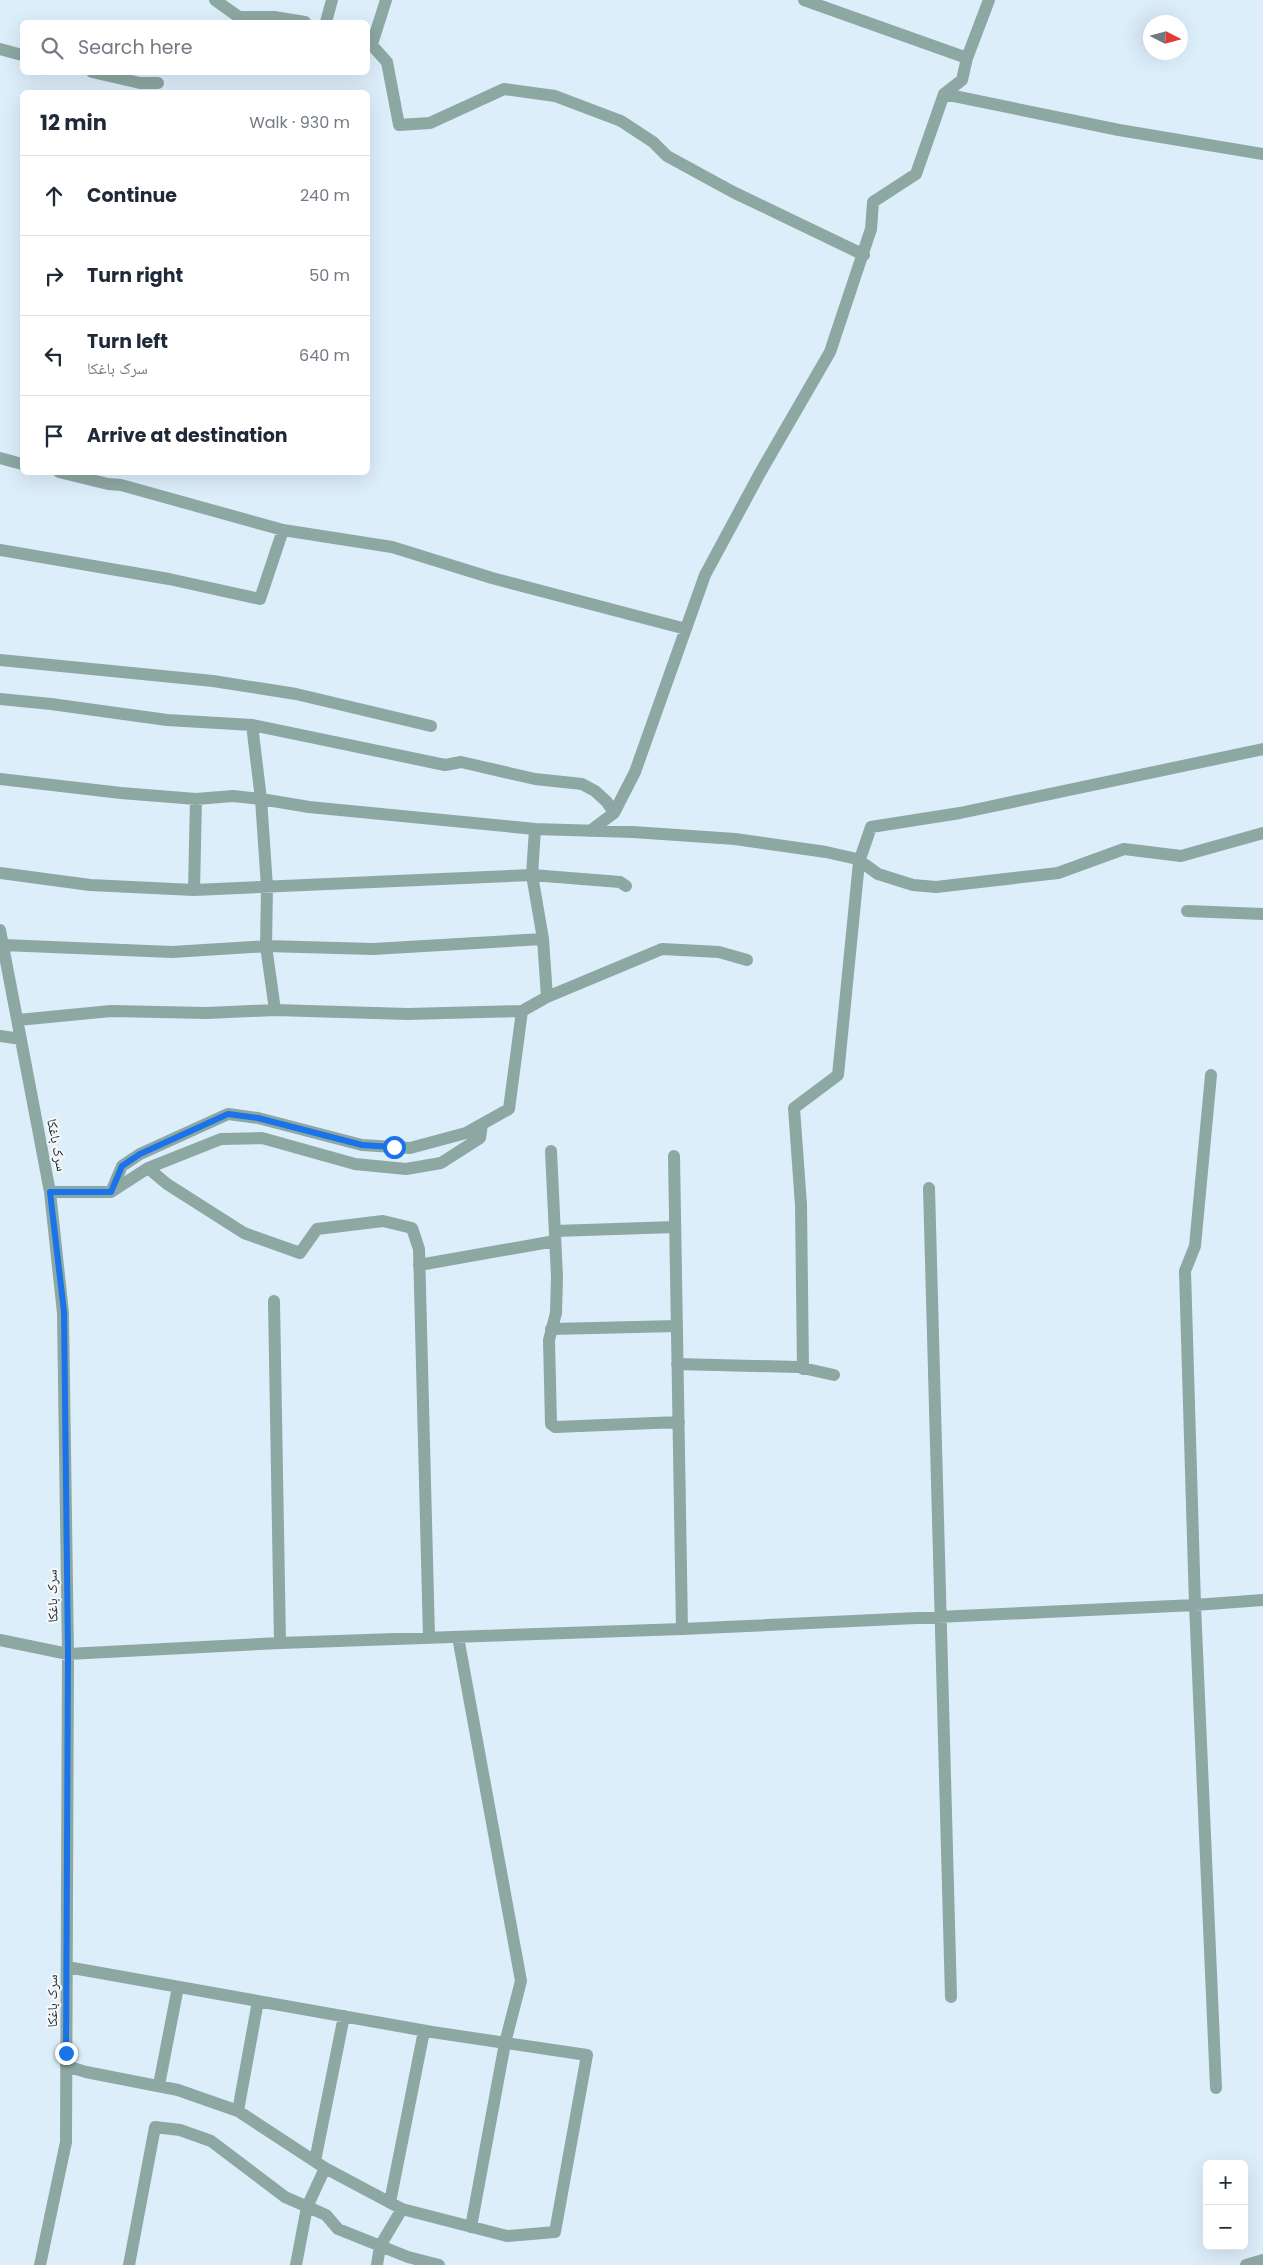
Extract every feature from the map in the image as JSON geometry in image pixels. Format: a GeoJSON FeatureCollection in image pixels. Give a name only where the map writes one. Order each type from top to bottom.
{"type":"FeatureCollection","features":[{"type":"Feature","properties":{"kind":"street"},"geometry":{"type":"LineString","coordinates":[[215,0],[239,17],[274,17],[293,20]]}},
{"type":"Feature","properties":{"kind":"street"},"geometry":{"type":"LineString","coordinates":[[327,20],[332,0]]}},
{"type":"Feature","properties":{"kind":"street"},"geometry":{"type":"LineString","coordinates":[[386,0],[370,42],[387,62],[399,125],[430,123],[504,89],[555,96],[621,120],[653,142],[667,156],[733,192],[864,255]]}},
{"type":"Feature","properties":{"kind":"street"},"geometry":{"type":"LineString","coordinates":[[804,0],[967,58]]}},
{"type":"Feature","properties":{"kind":"street"},"geometry":{"type":"LineString","coordinates":[[590,831],[614,813],[635,772],[705,575],[760,473],[830,352],[872,229],[873,202],[916,174],[944,94],[962,80],[967,58],[989,0]]}},
{"type":"Feature","properties":{"kind":"street"},"geometry":{"type":"LineString","coordinates":[[0,49],[20,54]]}},
{"type":"Feature","properties":{"kind":"street"},"geometry":{"type":"LineString","coordinates":[[105,75],[140,83],[158,83]]}},
{"type":"Feature","properties":{"kind":"street"},"geometry":{"type":"LineString","coordinates":[[944,94],[1119,130],[1263,154]]}},
{"type":"Feature","properties":{"kind":"street"},"geometry":{"type":"LineString","coordinates":[[0,458],[20,463]]}},
{"type":"Feature","properties":{"kind":"street"},"geometry":{"type":"LineString","coordinates":[[71,475],[108,484],[121,485],[283,530],[392,547],[492,578],[686,629]]}},
{"type":"Feature","properties":{"kind":"street"},"geometry":{"type":"LineString","coordinates":[[0,550],[169,579],[260,599],[283,530]]}},
{"type":"Feature","properties":{"kind":"street"},"geometry":{"type":"LineString","coordinates":[[0,660],[213,681],[296,694],[431,726]]}},
{"type":"Feature","properties":{"kind":"street"},"geometry":{"type":"LineString","coordinates":[[0,699],[167,720],[252,725],[445,765],[461,762],[535,779],[582,784],[595,791],[607,802],[614,813]]}},
{"type":"Feature","properties":{"kind":"street"},"geometry":{"type":"LineString","coordinates":[[252,725],[261,799],[267,886],[266,946],[275,1010]]}},
{"type":"Feature","properties":{"kind":"street"},"geometry":{"type":"LineString","coordinates":[[803,1369],[801,1205],[794,1108],[838,1075],[859,862],[871,827],[960,813],[1263,749]]}},
{"type":"Feature","properties":{"kind":"street"},"geometry":{"type":"LineString","coordinates":[[0,779],[121,793],[196,798],[233,796],[309,807],[535,829],[735,840],[826,852],[857,859],[878,874],[913,885],[936,887],[1058,873],[1124,849],[1182,856],[1263,833]]}},
{"type":"Feature","properties":{"kind":"street"},"geometry":{"type":"LineString","coordinates":[[194,890],[196,798]]}},
{"type":"Feature","properties":{"kind":"street"},"geometry":{"type":"LineString","coordinates":[[535,829],[532,875],[543,939],[547,996]]}},
{"type":"Feature","properties":{"kind":"street"},"geometry":{"type":"LineString","coordinates":[[0,873],[90,885],[194,890],[532,875],[620,882],[626,886]]}},
{"type":"Feature","properties":{"kind":"street"},"geometry":{"type":"LineString","coordinates":[[1187,911],[1263,914]]}},
{"type":"Feature","properties":{"kind":"street","name":"سرک باغکا"},"geometry":{"type":"LineString","coordinates":[[0,930],[50,1192],[64,1312],[68,1654],[66,2142],[40,2265]]}},
{"type":"Feature","properties":{"kind":"street"},"geometry":{"type":"LineString","coordinates":[[3,946],[172,952],[266,946],[373,949],[543,939]]}},
{"type":"Feature","properties":{"kind":"street"},"geometry":{"type":"LineString","coordinates":[[18,1020],[111,1011],[207,1013],[275,1010],[408,1014],[522,1012],[547,996],[662,950],[719,952],[747,960]]}},
{"type":"Feature","properties":{"kind":"street"},"geometry":{"type":"LineString","coordinates":[[111,1192],[122,1166],[140,1154],[228,1114],[258,1118],[362,1145],[410,1148],[466,1133],[509,1109],[522,1012]]}},
{"type":"Feature","properties":{"kind":"street"},"geometry":{"type":"LineString","coordinates":[[0,1036],[21,1039]]}},
{"type":"Feature","properties":{"kind":"street"},"geometry":{"type":"LineString","coordinates":[[1211,1075],[1195,1246],[1185,1271],[1196,1605],[1216,2088]]}},
{"type":"Feature","properties":{"kind":"street"},"geometry":{"type":"LineString","coordinates":[[50,1192],[111,1192],[148,1168],[221,1139],[262,1138],[355,1164],[406,1169],[442,1163],[480,1138],[482,1124]]}},
{"type":"Feature","properties":{"kind":"street"},"geometry":{"type":"LineString","coordinates":[[551,1152],[556,1313],[548,1340],[550,1420],[554,1427],[679,1422]]}},
{"type":"Feature","properties":{"kind":"street"},"geometry":{"type":"LineString","coordinates":[[674,1156],[682,1629]]}},
{"type":"Feature","properties":{"kind":"street"},"geometry":{"type":"LineString","coordinates":[[148,1168],[167,1184],[244,1233],[300,1253],[317,1229],[383,1221],[412,1228],[419,1249],[429,1637]]}},
{"type":"Feature","properties":{"kind":"street"},"geometry":{"type":"LineString","coordinates":[[929,1188],[951,1997]]}},
{"type":"Feature","properties":{"kind":"street"},"geometry":{"type":"LineString","coordinates":[[419,1265],[555,1236],[675,1227]]}},
{"type":"Feature","properties":{"kind":"street"},"geometry":{"type":"LineString","coordinates":[[274,1301],[280,1642]]}},
{"type":"Feature","properties":{"kind":"street"},"geometry":{"type":"LineString","coordinates":[[551,1329],[676,1326]]}},
{"type":"Feature","properties":{"kind":"street"},"geometry":{"type":"LineString","coordinates":[[677,1364],[798,1368],[834,1375]]}},
{"type":"Feature","properties":{"kind":"street"},"geometry":{"type":"LineString","coordinates":[[0,1640],[68,1654],[280,1642],[682,1629],[1196,1605],[1263,1600]]}},
{"type":"Feature","properties":{"kind":"street"},"geometry":{"type":"LineString","coordinates":[[458,1636],[520,1981],[505,2043],[471,2227]]}},
{"type":"Feature","properties":{"kind":"street"},"geometry":{"type":"LineString","coordinates":[[66,2066],[86,2072],[159,2085],[238,2111],[320,2165],[402,2209],[507,2236],[555,2232],[587,2055],[424,2031],[67,1967]]}},
{"type":"Feature","properties":{"kind":"street"},"geometry":{"type":"LineString","coordinates":[[159,2085],[178,1987]]}},
{"type":"Feature","properties":{"kind":"street"},"geometry":{"type":"LineString","coordinates":[[238,2111],[258,2001]]}},
{"type":"Feature","properties":{"kind":"street"},"geometry":{"type":"LineString","coordinates":[[296,2265],[307,2207],[320,2165],[344,2016]]}},
{"type":"Feature","properties":{"kind":"street"},"geometry":{"type":"LineString","coordinates":[[390,2202],[424,2031]]}},
{"type":"Feature","properties":{"kind":"street"},"geometry":{"type":"LineString","coordinates":[[129,2265],[155,2127],[180,2130],[211,2141],[285,2197],[326,2215],[338,2229],[408,2257],[439,2265]]}},
{"type":"Feature","properties":{"kind":"street"},"geometry":{"type":"LineString","coordinates":[[377,2265],[380,2246],[402,2209]]}},
{"type":"Feature","properties":{"kind":"street"},"geometry":{"type":"LineString","coordinates":[[1246,2265],[1263,2260]]}},
{"type":"Feature","properties":{"kind":"route"},"geometry":{"type":"LineString","coordinates":[[66,2053],[68,1654],[64,1312],[50,1192],[111,1192],[122,1166],[140,1154],[228,1114],[258,1118],[362,1145],[394,1147]]}}]}
